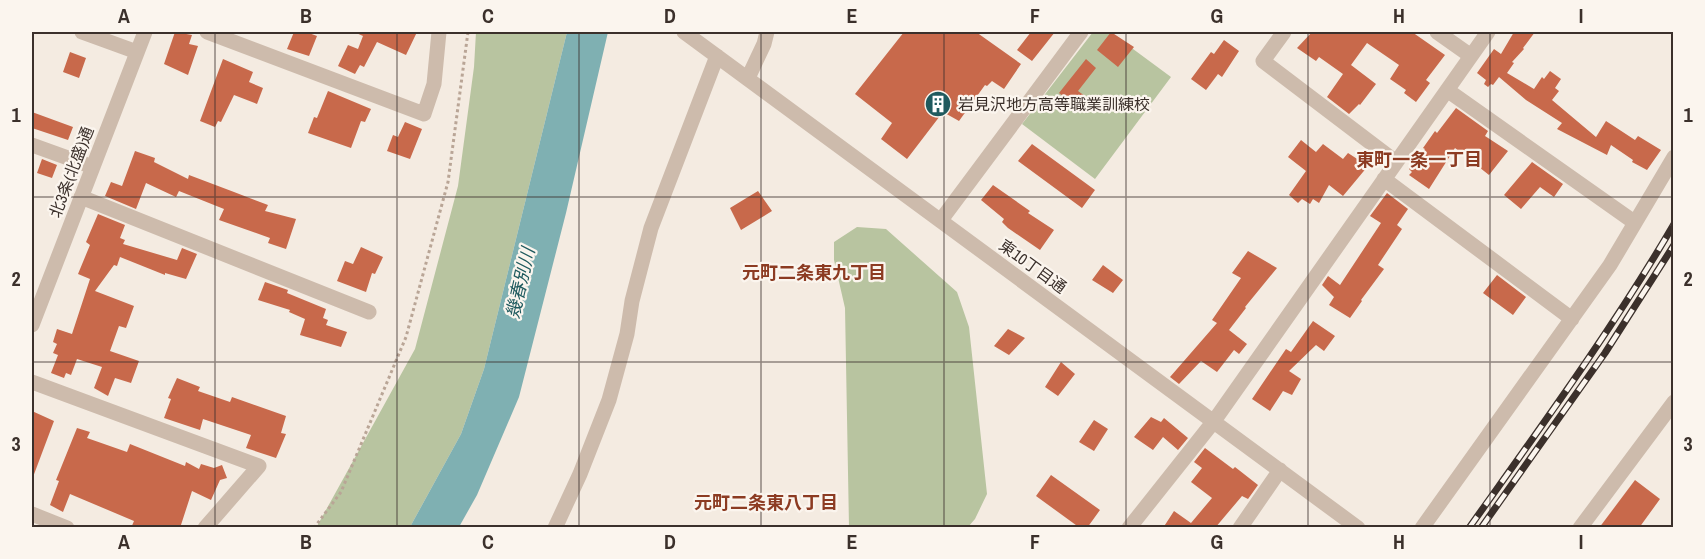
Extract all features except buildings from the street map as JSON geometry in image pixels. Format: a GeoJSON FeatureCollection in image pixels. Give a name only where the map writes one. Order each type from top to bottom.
{"type":"FeatureCollection","features":[{"type":"Feature","properties":{"kind":"street"},"geometry":{"type":"LineString","coordinates":[[82,32],[137,52]]}},
{"type":"Feature","properties":{"kind":"street","name":"北3条(北盛)通"},"geometry":{"type":"LineString","coordinates":[[32,325],[145,32]]}},
{"type":"Feature","properties":{"kind":"street"},"geometry":{"type":"LineString","coordinates":[[207,32],[424,114],[434,84],[440,32]]}},
{"type":"Feature","properties":{"kind":"street"},"geometry":{"type":"LineString","coordinates":[[748,78],[764,44],[767,32]]}},
{"type":"Feature","properties":{"kind":"street"},"geometry":{"type":"LineString","coordinates":[[941,220],[1081,32]]}},
{"type":"Feature","properties":{"kind":"street"},"geometry":{"type":"LineString","coordinates":[[1284,32],[1263,61],[1396,162]]}},
{"type":"Feature","properties":{"kind":"street"},"geometry":{"type":"LineString","coordinates":[[1437,32],[1471,56]]}},
{"type":"Feature","properties":{"kind":"street"},"geometry":{"type":"LineString","coordinates":[[1129,528],[1214,421],[1488,32]]}},
{"type":"Feature","properties":{"kind":"street","name":"東10丁目通"},"geometry":{"type":"LineString","coordinates":[[685,33],[1358,528]]}},
{"type":"Feature","properties":{"kind":"street"},"geometry":{"type":"LineString","coordinates":[[555,528],[576,484],[609,400],[651,228],[717,56]]}},
{"type":"Feature","properties":{"kind":"street"},"geometry":{"type":"LineString","coordinates":[[1447,90],[1634,222]]}},
{"type":"Feature","properties":{"kind":"street"},"geometry":{"type":"LineString","coordinates":[[32,145],[93,167]]}},
{"type":"Feature","properties":{"kind":"street"},"geometry":{"type":"LineString","coordinates":[[1422,528],[1610,265],[1674,157]]}},
{"type":"Feature","properties":{"kind":"street"},"geometry":{"type":"LineString","coordinates":[[1384,178],[1572,319]]}},
{"type":"Feature","properties":{"kind":"street"},"geometry":{"type":"LineString","coordinates":[[81,197],[369,312]]}},
{"type":"Feature","properties":{"kind":"street"},"geometry":{"type":"LineString","coordinates":[[32,381],[259,466],[205,528]]}},
{"type":"Feature","properties":{"kind":"street"},"geometry":{"type":"LineString","coordinates":[[1580,528],[1672,407]]}},
{"type":"Feature","properties":{"kind":"street"},"geometry":{"type":"LineString","coordinates":[[1240,528],[1280,471]]}},
{"type":"Feature","properties":{"kind":"street"},"geometry":{"type":"LineString","coordinates":[[32,514],[67,528]]}},
{"type":"Feature","properties":{"kind":"path"},"geometry":{"type":"LineString","coordinates":[[314,528],[342,492],[406,337],[448,182],[468,32]]}},
{"type":"Feature","properties":{"kind":"green space"},"geometry":{"type":"Polygon","coordinates":[[[476,32],[567,32],[484,369],[461,434],[410,527],[316,528],[415,349],[458,186],[474,67],[476,32]]]}},
{"type":"Feature","properties":{"kind":"green space"},"geometry":{"type":"Polygon","coordinates":[[[1093,32],[1110,32],[1171,77],[1095,179],[1022,124],[1093,32]]]}},
{"type":"Feature","properties":{"kind":"green space"},"geometry":{"type":"Polygon","coordinates":[[[857,227],[886,229],[957,292],[969,327],[987,494],[975,519],[968,527],[849,527],[845,308],[834,260],[834,242],[857,227]]]}},
{"type":"Feature","properties":{"kind":"water","name":"幾春別川"},"geometry":{"type":"Polygon","coordinates":[[[567,32],[608,32],[566,213],[519,397],[477,495],[459,527],[410,527],[461,434],[484,369],[567,32]]]}},
{"type":"Feature","properties":{"kind":"railway"},"geometry":{"type":"LineString","coordinates":[[1469,528],[1601,340],[1674,224]]}},
{"type":"Feature","properties":{"kind":"railway"},"geometry":{"type":"LineString","coordinates":[[1481,528],[1605,353],[1674,245]]}},
{"type":"Feature","properties":{"kind":"place","name":"岩見沢地方高等職業訓練校"},"geometry":{"type":"Point","coordinates":[938,104]}},
{"type":"Feature","properties":{"kind":"district","name":"東町一条一丁目"},"geometry":{"type":"Point","coordinates":[1419,159]}},
{"type":"Feature","properties":{"kind":"district","name":"元町二条東九丁目"},"geometry":{"type":"Point","coordinates":[814,272]}},
{"type":"Feature","properties":{"kind":"district","name":"元町二条東八丁目"},"geometry":{"type":"Point","coordinates":[766,502]}}]}
